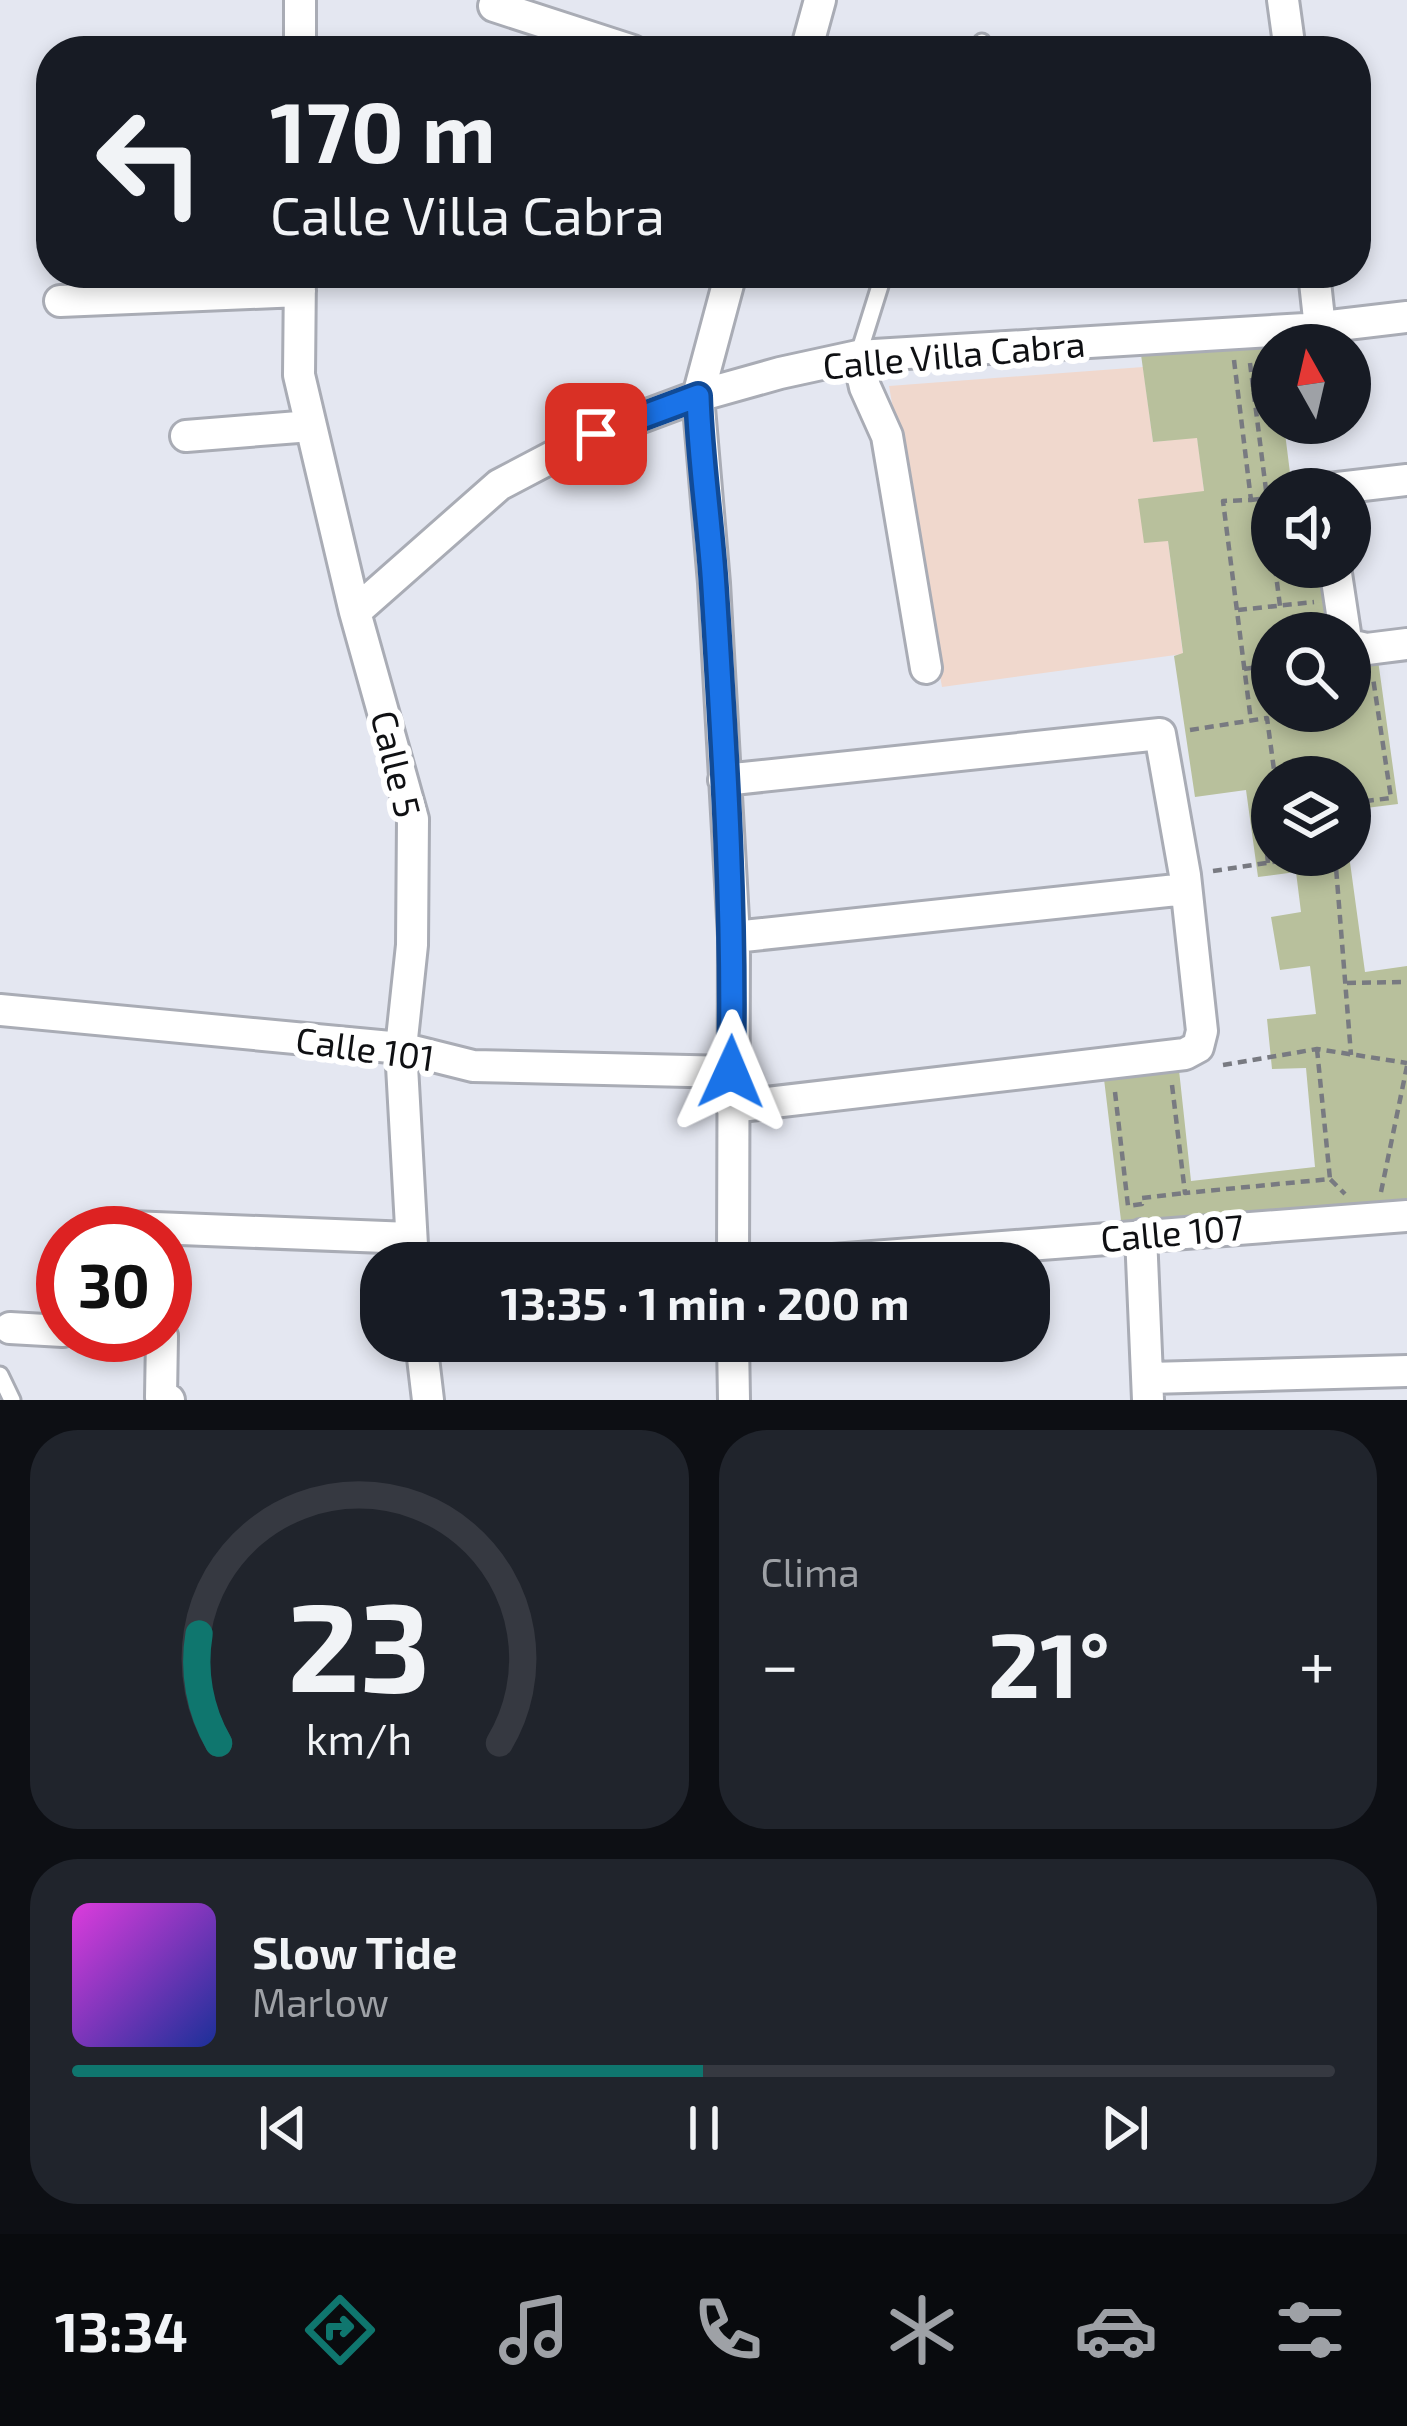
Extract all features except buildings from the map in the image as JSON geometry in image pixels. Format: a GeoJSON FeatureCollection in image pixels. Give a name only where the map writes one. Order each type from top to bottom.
{"type":"FeatureCollection","features":[{"type":"Feature","properties":{"kind":"street"},"geometry":{"type":"LineString","coordinates":[[299,0],[299,36]]}},
{"type":"Feature","properties":{"kind":"street"},"geometry":{"type":"LineString","coordinates":[[810,36],[820,0]]}},
{"type":"Feature","properties":{"kind":"street"},"geometry":{"type":"LineString","coordinates":[[1283,0],[1288,36]]}},
{"type":"Feature","properties":{"kind":"street"},"geometry":{"type":"LineString","coordinates":[[494,6],[587,36]]}},
{"type":"Feature","properties":{"kind":"street"},"geometry":{"type":"LineString","coordinates":[[60,301],[224,288]]}},
{"type":"Feature","properties":{"kind":"street","name":"Calle 5"},"geometry":{"type":"LineString","coordinates":[[300,288],[299,375],[355,612],[413,819],[412,945],[401,1048],[412,1242]]}},
{"type":"Feature","properties":{"kind":"street"},"geometry":{"type":"LineString","coordinates":[[726,288],[698,396],[734,937],[733,1242]]}},
{"type":"Feature","properties":{"kind":"street"},"geometry":{"type":"LineString","coordinates":[[1316,288],[1320,324]]}},
{"type":"Feature","properties":{"kind":"street","name":"Calle Villa Cabra"},"geometry":{"type":"LineString","coordinates":[[1352,324],[1407,317]]}},
{"type":"Feature","properties":{"kind":"street","name":"Calle Villa Cabra"},"geometry":{"type":"LineString","coordinates":[[355,612],[499,485],[596,434],[698,396],[858,356],[1251,332]]}},
{"type":"Feature","properties":{"kind":"street"},"geometry":{"type":"LineString","coordinates":[[858,356],[865,387],[887,436],[926,668]]}},
{"type":"Feature","properties":{"kind":"street"},"geometry":{"type":"LineString","coordinates":[[186,436],[311,426]]}},
{"type":"Feature","properties":{"kind":"street"},"geometry":{"type":"LineString","coordinates":[[1371,484],[1407,480]]}},
{"type":"Feature","properties":{"kind":"street"},"geometry":{"type":"LineString","coordinates":[[1371,650],[1407,644]]}},
{"type":"Feature","properties":{"kind":"street"},"geometry":{"type":"LineString","coordinates":[[724,780],[1160,734],[1186,882],[1202,1031],[1185,1060],[732,1107]]}},
{"type":"Feature","properties":{"kind":"street"},"geometry":{"type":"LineString","coordinates":[[734,937],[1186,882]]}},
{"type":"Feature","properties":{"kind":"street","name":"Calle 101"},"geometry":{"type":"LineString","coordinates":[[0,1010],[401,1048],[473,1066],[731,1072]]}},
{"type":"Feature","properties":{"kind":"street","name":"Calle 107"},"geometry":{"type":"LineString","coordinates":[[1050,1242],[1407,1216]]}},
{"type":"Feature","properties":{"kind":"street"},"geometry":{"type":"LineString","coordinates":[[192,1233],[360,1246]]}},
{"type":"Feature","properties":{"kind":"street"},"geometry":{"type":"LineString","coordinates":[[1142,1235],[1149,1389],[1407,1371]]}},
{"type":"Feature","properties":{"kind":"street"},"geometry":{"type":"LineString","coordinates":[[10,1328],[36,1329]]}},
{"type":"Feature","properties":{"kind":"street"},"geometry":{"type":"LineString","coordinates":[[162,1362],[161,1396],[169,1400]]}},
{"type":"Feature","properties":{"kind":"street"},"geometry":{"type":"LineString","coordinates":[[423,1362],[428,1400]]}},
{"type":"Feature","properties":{"kind":"street"},"geometry":{"type":"LineString","coordinates":[[734,1362],[734,1400]]}},
{"type":"Feature","properties":{"kind":"lane"},"geometry":{"type":"LineString","coordinates":[[858,356],[879,288]]}},
{"type":"Feature","properties":{"kind":"lane"},"geometry":{"type":"LineString","coordinates":[[0,1375],[12,1400]]}},
{"type":"Feature","properties":{"kind":"path"},"geometry":{"type":"LineString","coordinates":[[1160,734],[1251,721],[1223,501],[1251,500],[1233,356],[1250,354],[1265,468]]}},
{"type":"Feature","properties":{"kind":"path"},"geometry":{"type":"LineString","coordinates":[[1278,588],[1280,606]]}},
{"type":"Feature","properties":{"kind":"path"},"geometry":{"type":"LineString","coordinates":[[1238,610],[1319,601]]}},
{"type":"Feature","properties":{"kind":"path"},"geometry":{"type":"LineString","coordinates":[[1244,669],[1251,668]]}},
{"type":"Feature","properties":{"kind":"path"},"geometry":{"type":"LineString","coordinates":[[1371,711],[1390,798],[1371,800]]}},
{"type":"Feature","properties":{"kind":"path"},"geometry":{"type":"LineString","coordinates":[[1186,882],[1251,867]]}},
{"type":"Feature","properties":{"kind":"path"},"geometry":{"type":"LineString","coordinates":[[1338,876],[1351,1055]]}},
{"type":"Feature","properties":{"kind":"path"},"geometry":{"type":"LineString","coordinates":[[1346,983],[1407,982]]}},
{"type":"Feature","properties":{"kind":"path"},"geometry":{"type":"LineString","coordinates":[[1185,1060],[1186,1071],[1318,1049],[1406,1065],[1380,1199]]}},
{"type":"Feature","properties":{"kind":"path"},"geometry":{"type":"LineString","coordinates":[[1318,1049],[1330,1179],[1352,1200]]}},
{"type":"Feature","properties":{"kind":"path"},"geometry":{"type":"LineString","coordinates":[[1185,1060],[1185,1193]]}},
{"type":"Feature","properties":{"kind":"path"},"geometry":{"type":"LineString","coordinates":[[1114,1085],[1128,1206],[1142,1204],[1142,1198],[1330,1179]]}},
{"type":"Feature","properties":{"kind":"shaded area"},"geometry":{"type":"Polygon","coordinates":[[[1143,367],[1153,442],[1197,437],[1200,458],[1204,492],[1138,500],[1168,541],[1183,654],[942,687],[889,386],[1143,367]]]}},
{"type":"Feature","properties":{"kind":"green space"},"geometry":{"type":"Polygon","coordinates":[[[1251,333],[1251,444],[1286,444],[1289,468],[1251,468],[1251,588],[1328,588],[1331,612],[1251,612],[1251,732],[1371,732],[1371,661],[1378,660],[1398,804],[1371,807],[1371,756],[1251,756],[1251,826],[1246,790],[1195,797],[1174,656],[1183,653],[1168,541],[1144,543],[1138,499],[1204,491],[1197,438],[1153,442],[1139,340],[1251,333]]]}},
{"type":"Feature","properties":{"kind":"green space"},"geometry":{"type":"Polygon","coordinates":[[[1296,876],[1352,876],[1365,972],[1407,966],[1407,1216],[1123,1237],[1104,1079],[1179,1070],[1191,1181],[1315,1167],[1306,1068],[1272,1069],[1267,1019],[1316,1014],[1310,966],[1280,970],[1271,917],[1301,912],[1296,876]]]}},
{"type":"Feature","properties":{"kind":"route"},"geometry":{"type":"LineString","coordinates":[[596,434],[698,396],[734,937],[731,1072]]}}]}
